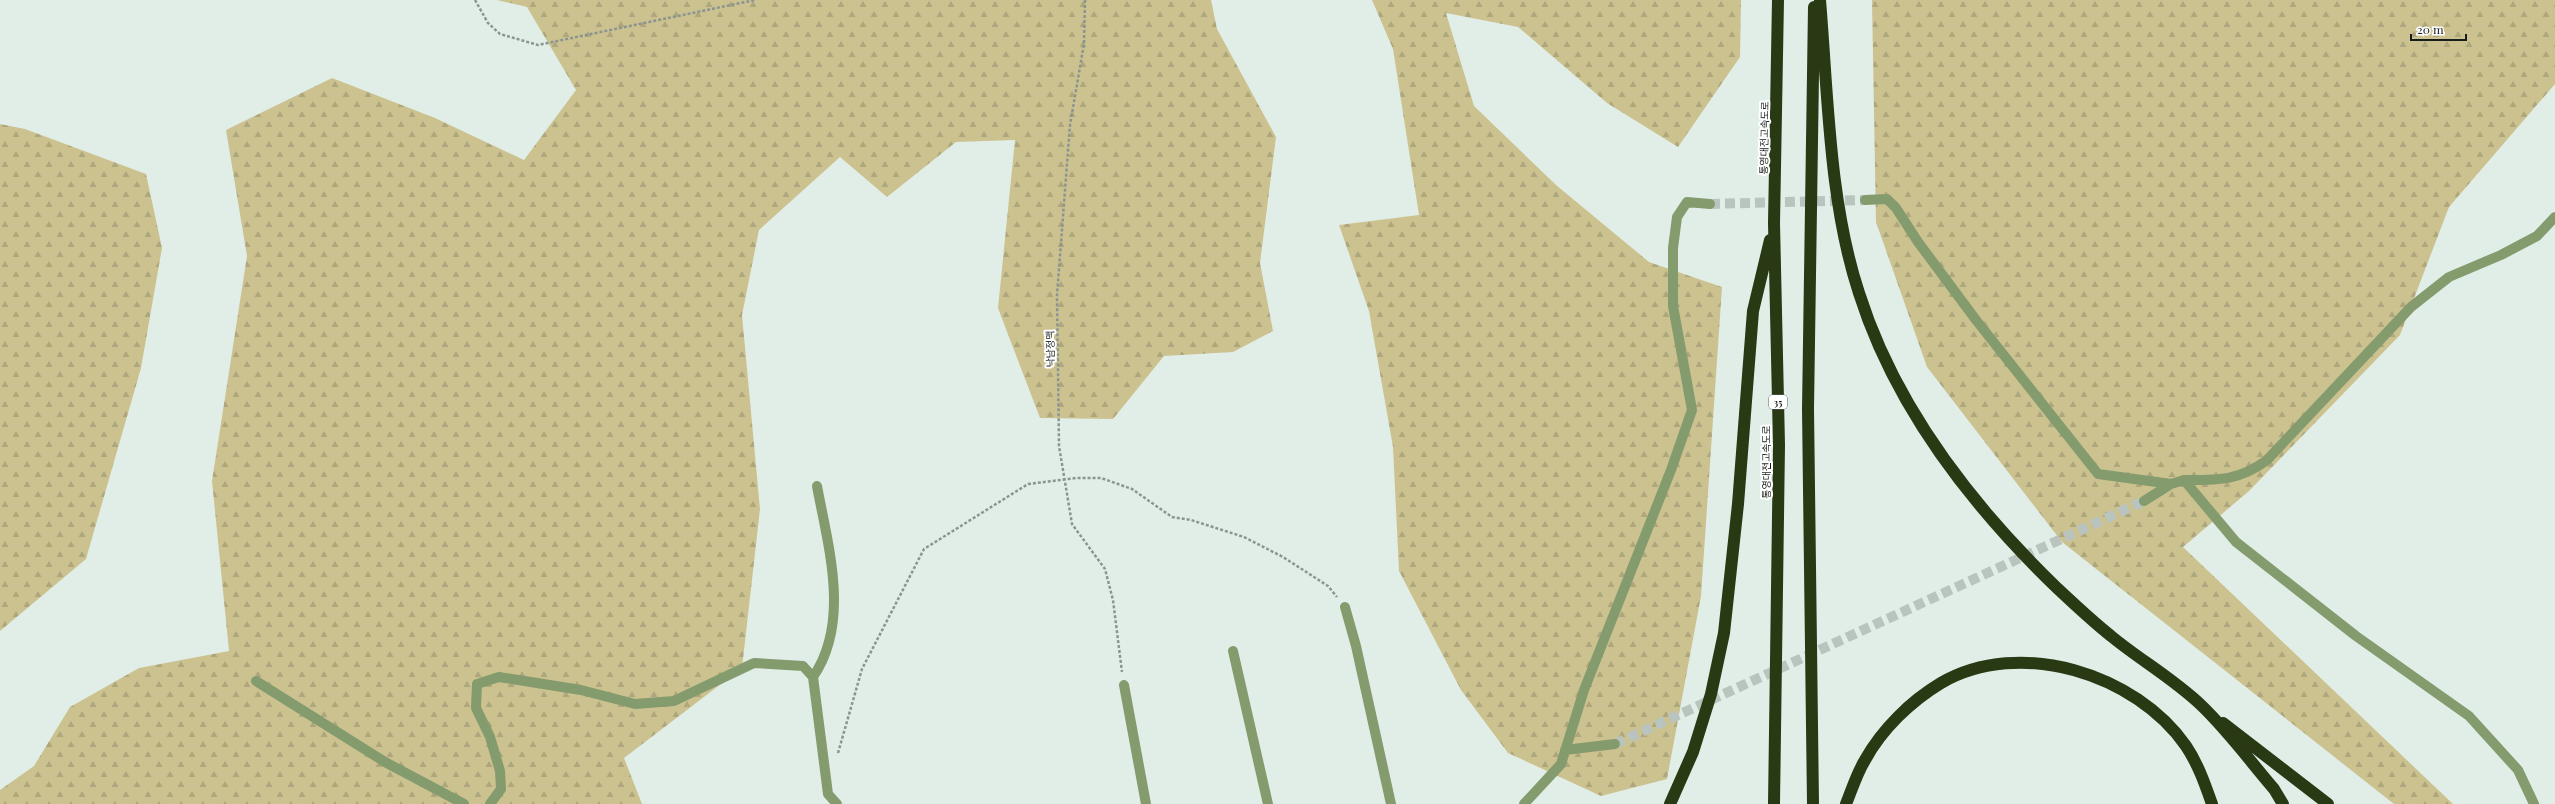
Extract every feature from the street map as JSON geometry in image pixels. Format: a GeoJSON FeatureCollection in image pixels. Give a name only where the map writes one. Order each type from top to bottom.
{"type":"FeatureCollection","features":[{"type":"Feature","properties":{"kind":"highway","name":"통영대전고속도로"},"geometry":{"type":"LineString","coordinates":[[1774,804],[1779,445],[1774,223],[1778,0]]}},
{"type":"Feature","properties":{"kind":"highway"},"geometry":{"type":"LineString","coordinates":[[1813,804],[1808,409],[1814,0]]}},
{"type":"Feature","properties":{"kind":"highway"},"geometry":{"type":"LineString","coordinates":[[1820,0],[1833,172],[1858,292],[1881,352],[1910,407],[1948,464],[1986,514],[2057,588],[2112,636],[2161,672],[2202,706],[2328,804]]}},
{"type":"Feature","properties":{"kind":"highway"},"geometry":{"type":"LineString","coordinates":[[1670,804],[1693,752],[1711,694],[1724,633],[1738,504],[1753,311],[1774,223]]}},
{"type":"Feature","properties":{"kind":"highway"},"geometry":{"type":"LineString","coordinates":[[1846,804],[1865,760],[1881,736],[1909,708],[1941,683],[1966,672],[2023,663],[2079,670],[2104,680],[2148,705],[2186,746],[2201,772],[2212,804]]}},
{"type":"Feature","properties":{"kind":"highway"},"geometry":{"type":"LineString","coordinates":[[2202,706],[2274,789],[2283,804]]}},
{"type":"Feature","properties":{"kind":"street"},"geometry":{"type":"LineString","coordinates":[[1865,200],[1887,199],[1896,208],[1918,242],[1976,320],[2098,474],[2171,484]]}},
{"type":"Feature","properties":{"kind":"street"},"geometry":{"type":"LineString","coordinates":[[1524,804],[1561,764],[1584,690],[1671,470],[1692,410],[1673,306],[1673,248],[1677,217],[1687,202],[1710,204]]}},
{"type":"Feature","properties":{"kind":"street"},"geometry":{"type":"LineString","coordinates":[[2144,501],[2171,484],[2184,480],[2227,480],[2251,472],[2267,460],[2411,307],[2449,277],[2501,255],[2537,236],[2555,217]]}},
{"type":"Feature","properties":{"kind":"street"},"geometry":{"type":"LineString","coordinates":[[2184,480],[2236,542],[2356,636],[2469,716],[2518,770],[2534,804]]}},
{"type":"Feature","properties":{"kind":"street"},"geometry":{"type":"LineString","coordinates":[[813,677],[822,664],[833,617],[833,581],[829,547],[817,486]]}},
{"type":"Feature","properties":{"kind":"street"},"geometry":{"type":"LineString","coordinates":[[1345,607],[1356,646],[1391,804]]}},
{"type":"Feature","properties":{"kind":"street"},"geometry":{"type":"LineString","coordinates":[[1233,651],[1268,804]]}},
{"type":"Feature","properties":{"kind":"street"},"geometry":{"type":"LineString","coordinates":[[490,804],[501,789],[500,771],[490,737],[476,708],[477,684],[499,677],[581,690],[634,704],[674,701],[754,663],[803,666],[813,677],[828,794],[836,804]]}},
{"type":"Feature","properties":{"kind":"street"},"geometry":{"type":"LineString","coordinates":[[256,681],[385,762],[464,804]]}},
{"type":"Feature","properties":{"kind":"street"},"geometry":{"type":"LineString","coordinates":[[1124,685],[1146,804]]}},
{"type":"Feature","properties":{"kind":"street"},"geometry":{"type":"LineString","coordinates":[[1565,750],[1615,744]]}},
{"type":"Feature","properties":{"kind":"path"},"geometry":{"type":"LineString","coordinates":[[475,0],[488,23],[500,34],[538,45],[755,0]]}},
{"type":"Feature","properties":{"kind":"path","name":"낙남정맥"},"geometry":{"type":"LineString","coordinates":[[1085,0],[1084,44],[1070,125],[1057,295],[1059,446],[1063,479],[1072,524],[1105,569],[1113,600],[1124,685]]}},
{"type":"Feature","properties":{"kind":"path"},"geometry":{"type":"LineString","coordinates":[[838,756],[862,669],[924,549],[1028,484],[1063,479],[1100,478],[1132,489],[1172,517],[1191,520],[1244,537],[1283,557],[1328,586],[1345,607]]}},
{"type":"Feature","properties":{"kind":"green space"},"geometry":{"type":"Polygon","coordinates":[[[497,0],[1211,0],[1217,29],[1276,137],[1260,263],[1273,331],[1233,352],[1164,356],[1113,419],[1040,418],[998,308],[1015,140],[956,142],[887,197],[840,157],[759,230],[742,315],[760,509],[742,668],[624,758],[642,804],[0,804],[0,790],[34,766],[70,707],[139,668],[229,651],[212,481],[247,256],[226,130],[332,78],[435,118],[524,160],[576,90],[527,7],[497,0]]]}},
{"type":"Feature","properties":{"kind":"green space"},"geometry":{"type":"Polygon","coordinates":[[[1372,0],[1741,0],[1740,57],[1678,147],[1607,103],[1518,27],[1446,13],[1474,106],[1556,185],[1649,262],[1722,287],[1701,596],[1667,779],[1601,796],[1508,753],[1461,690],[1399,571],[1393,447],[1369,311],[1339,225],[1419,215],[1393,49],[1372,0]]]}},
{"type":"Feature","properties":{"kind":"green space"},"geometry":{"type":"Polygon","coordinates":[[[1872,0],[2555,0],[2555,84],[2449,207],[2400,335],[2249,491],[2183,547],[2453,804],[2394,804],[2062,542],[1927,367],[1876,222],[1872,0]]]}},
{"type":"Feature","properties":{"kind":"green space"},"geometry":{"type":"Polygon","coordinates":[[[0,124],[25,129],[146,174],[162,248],[141,368],[86,559],[0,631],[0,124]]]}},
{"type":"Feature","properties":{"kind":"tunnel"},"geometry":{"type":"LineString","coordinates":[[1710,204],[1865,200]]}},
{"type":"Feature","properties":{"kind":"tunnel"},"geometry":{"type":"LineString","coordinates":[[1615,744],[2144,501]]}}]}
